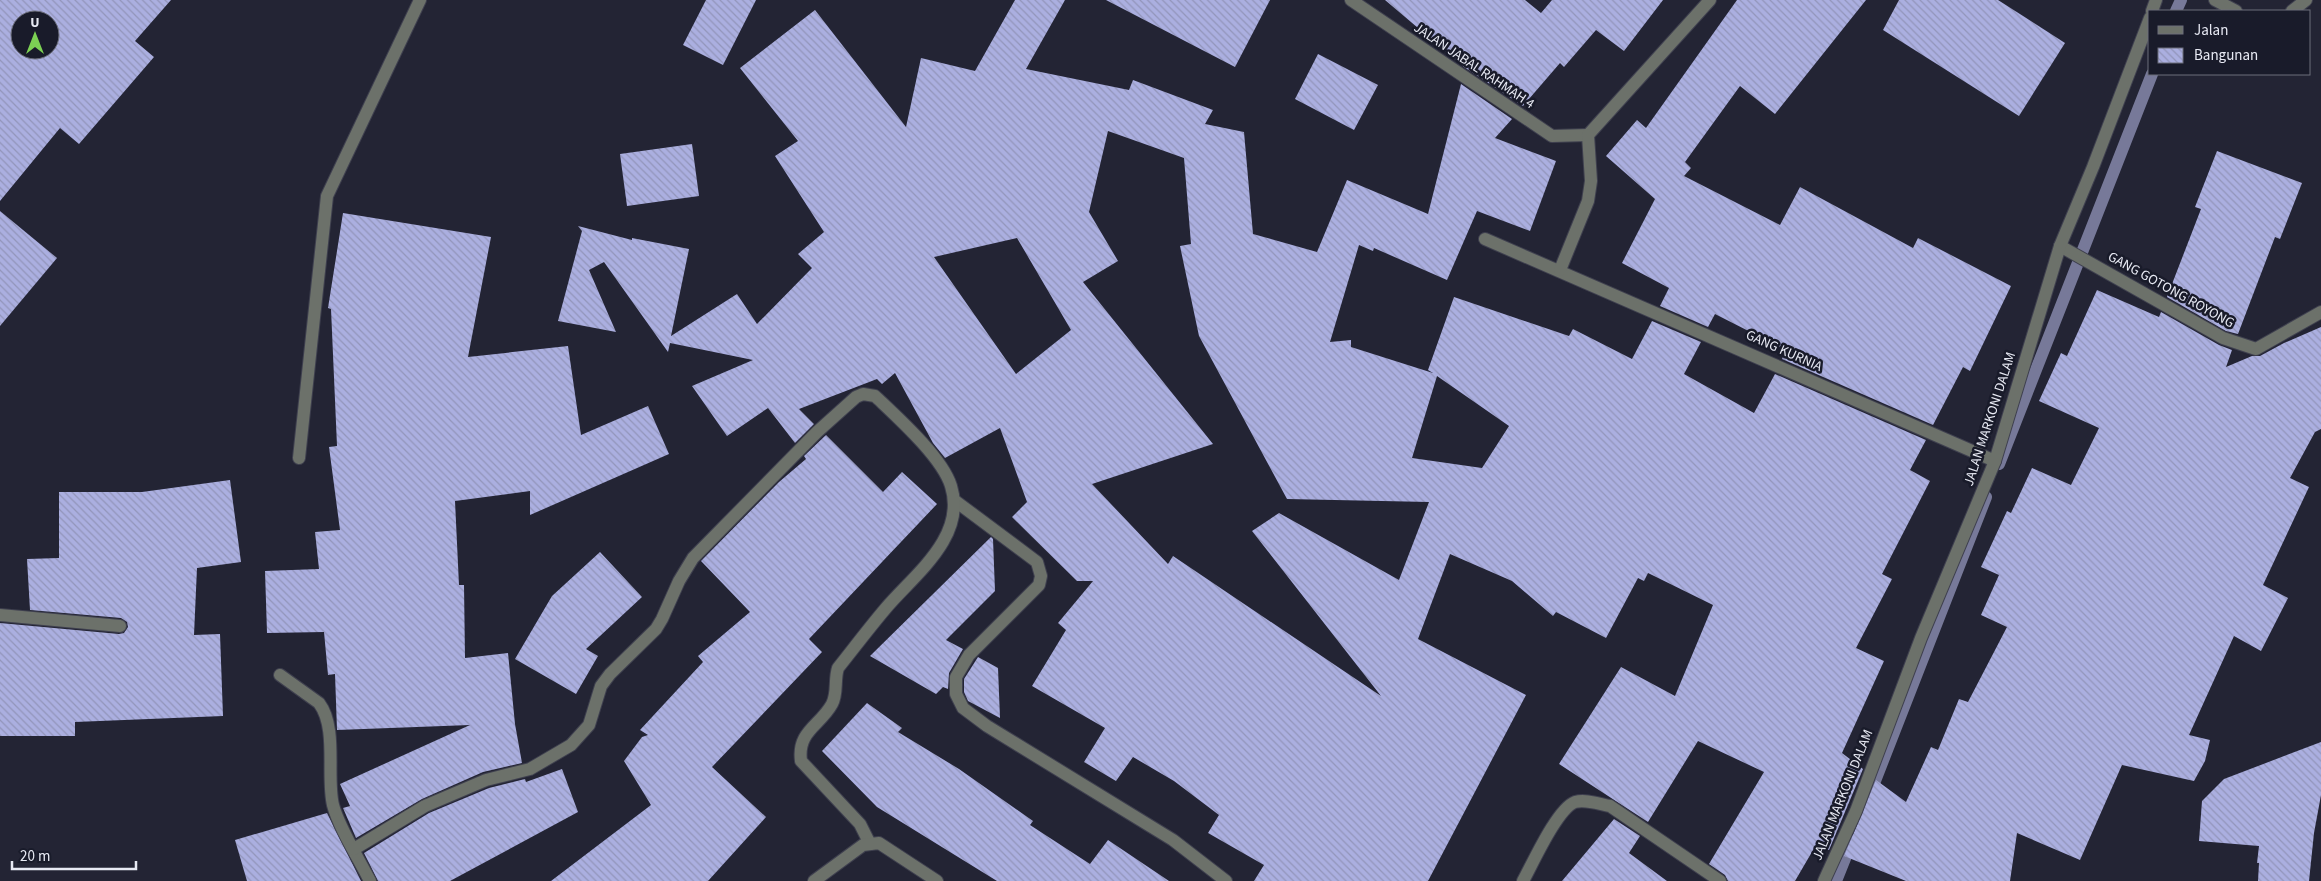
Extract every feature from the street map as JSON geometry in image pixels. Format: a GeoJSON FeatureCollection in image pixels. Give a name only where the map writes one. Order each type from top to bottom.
{"type":"FeatureCollection","features":[{"type":"Feature","properties":{"kind":"street"},"geometry":{"type":"LineString","coordinates":[[299,458],[327,196],[420,0]]}},
{"type":"Feature","properties":{"kind":"street","name":"JALAN JABAL RAHMAH 4"},"geometry":{"type":"LineString","coordinates":[[1350,0],[1552,136],[1588,135]]}},
{"type":"Feature","properties":{"kind":"street"},"geometry":{"type":"LineString","coordinates":[[1560,270],[1588,200],[1591,181],[1588,135],[1710,0]]}},
{"type":"Feature","properties":{"kind":"street"},"geometry":{"type":"LineString","coordinates":[[2215,0],[2234,10]]}},
{"type":"Feature","properties":{"kind":"street"},"geometry":{"type":"LineString","coordinates":[[2293,10],[2306,0]]}},
{"type":"Feature","properties":{"kind":"street","name":"JALAN MARKONI DALAM"},"geometry":{"type":"LineString","coordinates":[[1824,881],[1856,811],[1921,638],[1995,460],[2060,246],[2093,167],[2148,23]]}},
{"type":"Feature","properties":{"kind":"street","name":"GANG KURNIA"},"geometry":{"type":"LineString","coordinates":[[1486,239],[1995,460]]}},
{"type":"Feature","properties":{"kind":"street","name":"GANG GOTONG ROYONG"},"geometry":{"type":"LineString","coordinates":[[2060,246],[2223,338],[2256,349],[2321,312]]}},
{"type":"Feature","properties":{"kind":"street"},"geometry":{"type":"LineString","coordinates":[[354,850],[425,806],[478,783],[530,768],[571,744],[588,725],[601,686],[662,619],[679,581],[693,558],[817,432],[856,397],[863,394],[875,396],[931,454],[950,484],[954,500],[949,527],[930,561],[887,607],[838,668],[833,701],[801,743],[801,761],[860,824],[870,844]]}},
{"type":"Feature","properties":{"kind":"street"},"geometry":{"type":"LineString","coordinates":[[954,500],[1037,562],[1041,576],[1039,585],[969,655],[956,677],[956,694],[963,708],[987,726],[1173,840],[1226,881]]}},
{"type":"Feature","properties":{"kind":"street"},"geometry":{"type":"LineString","coordinates":[[0,615],[120,626]]}},
{"type":"Feature","properties":{"kind":"street"},"geometry":{"type":"LineString","coordinates":[[280,674],[319,703],[323,709],[328,733],[333,806],[370,881]]}},
{"type":"Feature","properties":{"kind":"street"},"geometry":{"type":"LineString","coordinates":[[1523,881],[1562,810],[1575,802],[1591,802],[1610,806],[1720,881]]}},
{"type":"Feature","properties":{"kind":"street"},"geometry":{"type":"LineString","coordinates":[[814,881],[857,848],[863,845],[879,843],[937,881]]}},
{"type":"Feature","properties":{"kind":"building"},"geometry":{"type":"Polygon","coordinates":[[[0,0],[171,0],[135,41],[154,57],[79,144],[60,128],[0,201],[0,0]]]}},
{"type":"Feature","properties":{"kind":"building"},"geometry":{"type":"Polygon","coordinates":[[[706,0],[756,0],[723,65],[683,45],[706,0]]]}},
{"type":"Feature","properties":{"kind":"building"},"geometry":{"type":"Polygon","coordinates":[[[1015,0],[1065,0],[1026,69],[1129,90],[1133,80],[1213,110],[1205,124],[1244,132],[1253,234],[1317,252],[1347,180],[1428,214],[1461,84],[1512,119],[1495,138],[1556,161],[1530,231],[1477,211],[1447,280],[1374,248],[1373,251],[1359,245],[1330,342],[1351,340],[1351,347],[1433,373],[1428,370],[1454,297],[1569,336],[1573,329],[1632,359],[1652,321],[1701,342],[1684,374],[1754,413],[1775,374],[1926,440],[1910,470],[1930,481],[1882,574],[1892,579],[1856,648],[1884,661],[1842,753],[1863,769],[1829,850],[1816,845],[1795,881],[1728,881],[1725,875],[1709,864],[1764,772],[1698,741],[1648,822],[1559,764],[1621,667],[1675,696],[1713,605],[1648,573],[1644,581],[1638,578],[1606,638],[1556,612],[1553,616],[1512,581],[1450,554],[1418,639],[1526,695],[1428,881],[1254,881],[1264,865],[1208,833],[1219,815],[1174,781],[1133,757],[1116,781],[1084,762],[1105,728],[1032,686],[1066,630],[1058,623],[1093,581],[1077,581],[1012,517],[1027,502],[1000,428],[945,458],[933,443],[895,373],[882,384],[877,379],[799,409],[814,424],[795,443],[768,408],[727,436],[692,386],[753,360],[670,343],[668,352],[604,262],[589,270],[616,332],[558,321],[582,231],[578,226],[632,240],[632,238],[689,249],[671,336],[737,294],[757,324],[812,268],[798,254],[824,232],[775,156],[798,141],[740,68],[815,10],[906,127],[921,58],[975,71],[1015,0]],[[1108,131],[1089,212],[1118,261],[1083,282],[1213,444],[1092,484],[1168,564],[1173,556],[1381,696],[1252,531],[1279,513],[1399,580],[1429,502],[1287,499],[1199,336],[1180,246],[1191,244],[1184,158],[1108,131]],[[1017,238],[934,257],[1016,374],[1071,330],[1017,238]],[[1437,376],[1412,458],[1482,468],[1509,426],[1437,376]]]}},
{"type":"Feature","properties":{"kind":"building"},"geometry":{"type":"Polygon","coordinates":[[[1106,0],[1270,0],[1235,67],[1106,0]]]}},
{"type":"Feature","properties":{"kind":"building"},"geometry":{"type":"Polygon","coordinates":[[[1385,0],[1525,0],[1541,13],[1552,0],[1663,0],[1624,51],[1596,30],[1564,67],[1560,63],[1523,106],[1464,67],[1385,0]]]}},
{"type":"Feature","properties":{"kind":"building"},"geometry":{"type":"Polygon","coordinates":[[[1737,0],[1866,0],[1775,114],[1740,86],[1685,162],[1691,168],[1684,176],[1780,225],[1800,187],[1913,248],[1918,238],[2011,286],[1970,371],[1963,367],[1933,425],[1782,359],[1786,350],[1715,314],[1708,327],[1660,306],[1669,288],[1622,263],[1655,199],[1606,156],[1637,120],[1646,128],[1737,0]]]}},
{"type":"Feature","properties":{"kind":"building"},"geometry":{"type":"Polygon","coordinates":[[[1899,0],[1998,0],[2065,43],[2019,116],[1883,30],[1899,0]]]}},
{"type":"Feature","properties":{"kind":"building"},"geometry":{"type":"Polygon","coordinates":[[[1318,54],[1378,85],[1354,130],[1295,99],[1318,54]]]}},
{"type":"Feature","properties":{"kind":"building"},"geometry":{"type":"Polygon","coordinates":[[[692,144],[699,196],[627,206],[620,154],[692,144]]]}},
{"type":"Feature","properties":{"kind":"building"},"geometry":{"type":"Polygon","coordinates":[[[2217,151],[2302,183],[2280,239],[2275,237],[2238,334],[2226,331],[2167,297],[2201,209],[2195,207],[2217,151]]]}},
{"type":"Feature","properties":{"kind":"building"},"geometry":{"type":"Polygon","coordinates":[[[0,211],[57,258],[0,326],[0,211]]]}},
{"type":"Feature","properties":{"kind":"building"},"geometry":{"type":"Polygon","coordinates":[[[343,213],[491,237],[468,357],[568,346],[581,435],[648,406],[669,454],[530,515],[530,491],[455,501],[459,585],[464,585],[465,658],[508,653],[515,724],[522,763],[483,772],[422,799],[356,838],[343,808],[350,806],[340,784],[470,725],[337,730],[335,674],[328,675],[324,632],[267,633],[265,571],[319,569],[315,532],[340,530],[329,447],[337,446],[331,309],[328,308],[343,213]]]}},
{"type":"Feature","properties":{"kind":"building"},"geometry":{"type":"Polygon","coordinates":[[[2097,290],[2159,317],[2161,312],[2219,345],[2232,350],[2226,367],[2252,356],[2260,356],[2321,327],[2321,429],[2315,432],[2290,478],[2309,487],[2263,585],[2288,598],[2261,651],[2234,636],[2189,735],[2210,740],[2205,761],[2194,781],[2122,765],[2080,860],[2017,833],[2010,881],[1906,881],[1844,856],[1876,780],[1906,802],[1931,747],[1938,750],[1959,699],[1968,702],[2007,627],[1981,615],[1999,575],[1981,567],[2007,511],[2011,513],[2032,468],[2071,485],[2099,428],[2039,401],[2061,353],[2067,356],[2097,290]]]}},
{"type":"Feature","properties":{"kind":"building"},"geometry":{"type":"Polygon","coordinates":[[[826,435],[883,492],[902,472],[937,504],[809,639],[822,652],[712,767],[766,817],[708,881],[551,881],[651,805],[624,761],[642,737],[648,735],[640,730],[703,662],[698,656],[750,612],[701,561],[779,482],[806,459],[804,456],[826,435]]]}},
{"type":"Feature","properties":{"kind":"building"},"geometry":{"type":"Polygon","coordinates":[[[230,480],[241,562],[197,568],[194,635],[220,634],[223,716],[75,722],[75,736],[0,736],[0,623],[119,634],[124,633],[128,627],[127,622],[121,618],[30,610],[27,559],[59,558],[59,492],[142,492],[230,480]]]}},
{"type":"Feature","properties":{"kind":"building"},"geometry":{"type":"Polygon","coordinates":[[[991,537],[993,539],[995,591],[946,640],[963,649],[949,673],[948,689],[943,687],[936,694],[870,656],[991,537]]]}},
{"type":"Feature","properties":{"kind":"building"},"geometry":{"type":"Polygon","coordinates":[[[600,552],[642,597],[586,649],[598,656],[576,694],[515,659],[552,596],[600,552]]]}},
{"type":"Feature","properties":{"kind":"building"},"geometry":{"type":"Polygon","coordinates":[[[978,657],[998,668],[1000,718],[968,701],[964,692],[964,679],[978,657]]]}},
{"type":"Feature","properties":{"kind":"building"},"geometry":{"type":"Polygon","coordinates":[[[867,703],[902,728],[898,732],[959,769],[1033,821],[1030,825],[1090,864],[1108,840],[1169,881],[997,881],[877,807],[822,751],[867,703]]]}},
{"type":"Feature","properties":{"kind":"building"},"geometry":{"type":"Polygon","coordinates":[[[2321,742],[2321,795],[2314,833],[2309,881],[2258,881],[2259,863],[2257,863],[2259,846],[2199,841],[2202,801],[2224,779],[2321,742]]]}},
{"type":"Feature","properties":{"kind":"building"},"geometry":{"type":"Polygon","coordinates":[[[562,769],[578,812],[450,881],[378,881],[364,853],[429,813],[489,788],[525,779],[526,782],[562,769]]]}},
{"type":"Feature","properties":{"kind":"building"},"geometry":{"type":"Polygon","coordinates":[[[327,813],[361,881],[247,881],[235,840],[327,813]]]}},
{"type":"Feature","properties":{"kind":"building"},"geometry":{"type":"Polygon","coordinates":[[[1614,819],[1640,836],[1629,853],[1667,881],[1562,881],[1614,819]]]}},
{"type":"Feature","properties":{"kind":"waterway"},"geometry":{"type":"LineString","coordinates":[[2176,10],[2181,0]]}},
{"type":"Feature","properties":{"kind":"waterway"},"geometry":{"type":"LineString","coordinates":[[1999,464],[2152,75]]}},
{"type":"Feature","properties":{"kind":"waterway"},"geometry":{"type":"LineString","coordinates":[[1866,804],[1986,497]]}},
{"type":"Feature","properties":{"kind":"waterway"},"geometry":{"type":"LineString","coordinates":[[1836,881],[1852,841]]}}]}
